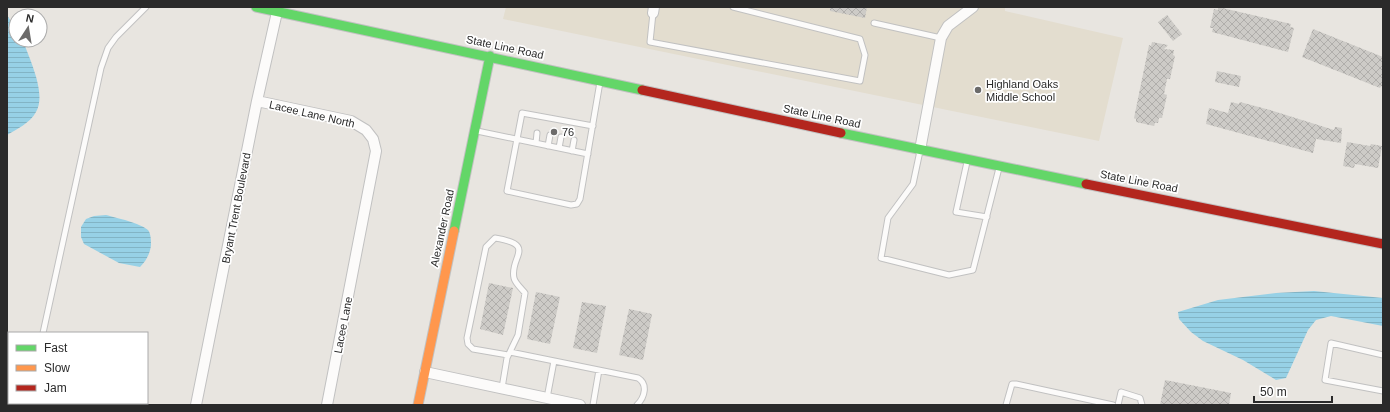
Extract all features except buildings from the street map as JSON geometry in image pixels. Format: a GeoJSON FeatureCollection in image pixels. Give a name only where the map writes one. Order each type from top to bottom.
{"type":"FeatureCollection","features":[{"type":"Feature","properties":{"kind":"street","name":"State Line Road"},"geometry":{"type":"LineString","coordinates":[[256,7],[490,56],[920,150],[1383,244]]}},
{"type":"Feature","properties":{"kind":"street"},"geometry":{"type":"LineString","coordinates":[[920,150],[941,38],[948,26],[973,7]]}},
{"type":"Feature","properties":{"kind":"street","name":"Bryant Trent Boulevard"},"geometry":{"type":"LineString","coordinates":[[196,405],[257,101],[277,12]]}},
{"type":"Feature","properties":{"kind":"street","name":"Alexander Road"},"geometry":{"type":"LineString","coordinates":[[418,405],[490,56]]}},
{"type":"Feature","properties":{"kind":"street","name":"Lacee Lane North"},"geometry":{"type":"LineString","coordinates":[[257,101],[351,121],[366,130],[373,139],[376,151],[359,245]]}},
{"type":"Feature","properties":{"kind":"street","name":"Lacee Lane"},"geometry":{"type":"LineString","coordinates":[[327,405],[359,245]]}},
{"type":"Feature","properties":{"kind":"street"},"geometry":{"type":"LineString","coordinates":[[425,372],[580,405]]}},
{"type":"Feature","properties":{"kind":"lane"},"geometry":{"type":"LineString","coordinates":[[43,332],[101,68],[108,48],[116,37],[146,7]]}},
{"type":"Feature","properties":{"kind":"lane"},"geometry":{"type":"LineString","coordinates":[[653,10],[650,42],[860,81],[865,55],[860,39],[733,7]]}},
{"type":"Feature","properties":{"kind":"lane"},"geometry":{"type":"LineString","coordinates":[[874,24],[941,38]]}},
{"type":"Feature","properties":{"kind":"lane"},"geometry":{"type":"LineString","coordinates":[[592,126],[564,124],[540,119],[522,113],[506,191],[571,206],[577,204],[580,199],[601,80]]}},
{"type":"Feature","properties":{"kind":"lane"},"geometry":{"type":"LineString","coordinates":[[474,130],[588,154]]}},
{"type":"Feature","properties":{"kind":"lane"},"geometry":{"type":"LineString","coordinates":[[536,143],[538,133]]}},
{"type":"Feature","properties":{"kind":"lane"},"geometry":{"type":"LineString","coordinates":[[548,146],[550,135]]}},
{"type":"Feature","properties":{"kind":"lane"},"geometry":{"type":"LineString","coordinates":[[559,148],[561,137]]}},
{"type":"Feature","properties":{"kind":"lane"},"geometry":{"type":"LineString","coordinates":[[572,151],[574,140]]}},
{"type":"Feature","properties":{"kind":"lane"},"geometry":{"type":"LineString","coordinates":[[920,150],[913,184],[888,218],[881,258],[949,275],[973,270],[1000,166]]}},
{"type":"Feature","properties":{"kind":"lane"},"geometry":{"type":"LineString","coordinates":[[968,159],[956,212],[987,217]]}},
{"type":"Feature","properties":{"kind":"lane"},"geometry":{"type":"LineString","coordinates":[[502,388],[509,354],[518,335],[525,292],[513,276],[519,250],[517,245],[509,240],[495,238],[486,247],[467,338],[468,344],[474,349],[509,354],[554,361],[638,378],[642,380],[645,387],[641,401],[637,405]]}},
{"type":"Feature","properties":{"kind":"lane"},"geometry":{"type":"LineString","coordinates":[[1383,356],[1331,343],[1325,380],[1383,391]]}},
{"type":"Feature","properties":{"kind":"lane"},"geometry":{"type":"LineString","coordinates":[[547,398],[554,361]]}},
{"type":"Feature","properties":{"kind":"lane"},"geometry":{"type":"LineString","coordinates":[[593,405],[598,370]]}},
{"type":"Feature","properties":{"kind":"lane"},"geometry":{"type":"LineString","coordinates":[[1006,405],[1009,389],[1012,384],[1114,405]]}},
{"type":"Feature","properties":{"kind":"lane"},"geometry":{"type":"LineString","coordinates":[[1118,405],[1121,392],[1140,398],[1142,405]]}},
{"type":"Feature","properties":{"kind":"shaded area","name":"Highland Oaks Middle School"},"geometry":{"type":"Polygon","coordinates":[[[506,7],[1005,7],[1005,11],[1123,38],[1099,141],[503,19],[506,7]]]}},
{"type":"Feature","properties":{"kind":"water"},"geometry":{"type":"Polygon","coordinates":[[[7,15],[8,48],[26,48],[36,76],[39,104],[36,112],[30,119],[7,135],[7,15]]]}},
{"type":"Feature","properties":{"kind":"water"},"geometry":{"type":"Polygon","coordinates":[[[106,215],[144,227],[150,233],[151,245],[147,257],[140,267],[119,263],[84,244],[81,237],[81,227],[86,219],[94,216],[106,215]]]}},
{"type":"Feature","properties":{"kind":"water"},"geometry":{"type":"Polygon","coordinates":[[[1314,291],[1383,298],[1383,326],[1331,316],[1316,320],[1308,330],[1286,378],[1276,380],[1243,360],[1203,341],[1191,332],[1179,319],[1178,312],[1218,300],[1276,293],[1314,291]]]}},
{"type":"Feature","properties":{"kind":"traffic: fast"},"geometry":{"type":"LineString","coordinates":[[256,7],[642,90]]}},
{"type":"Feature","properties":{"kind":"traffic: fast"},"geometry":{"type":"LineString","coordinates":[[454,231],[490,56]]}},
{"type":"Feature","properties":{"kind":"traffic: fast"},"geometry":{"type":"LineString","coordinates":[[841,133],[1086,184]]}},
{"type":"Feature","properties":{"kind":"traffic: slow"},"geometry":{"type":"LineString","coordinates":[[418,405],[454,231]]}},
{"type":"Feature","properties":{"kind":"traffic: jam"},"geometry":{"type":"LineString","coordinates":[[642,90],[841,133]]}},
{"type":"Feature","properties":{"kind":"traffic: jam"},"geometry":{"type":"LineString","coordinates":[[1086,184],[1383,244]]}},
{"type":"Feature","properties":{"kind":"place","name":"Highland Oaks Middle School"},"geometry":{"type":"Point","coordinates":[978,90]}},
{"type":"Feature","properties":{"kind":"place","name":"76"},"geometry":{"type":"Point","coordinates":[554,132]}}]}
